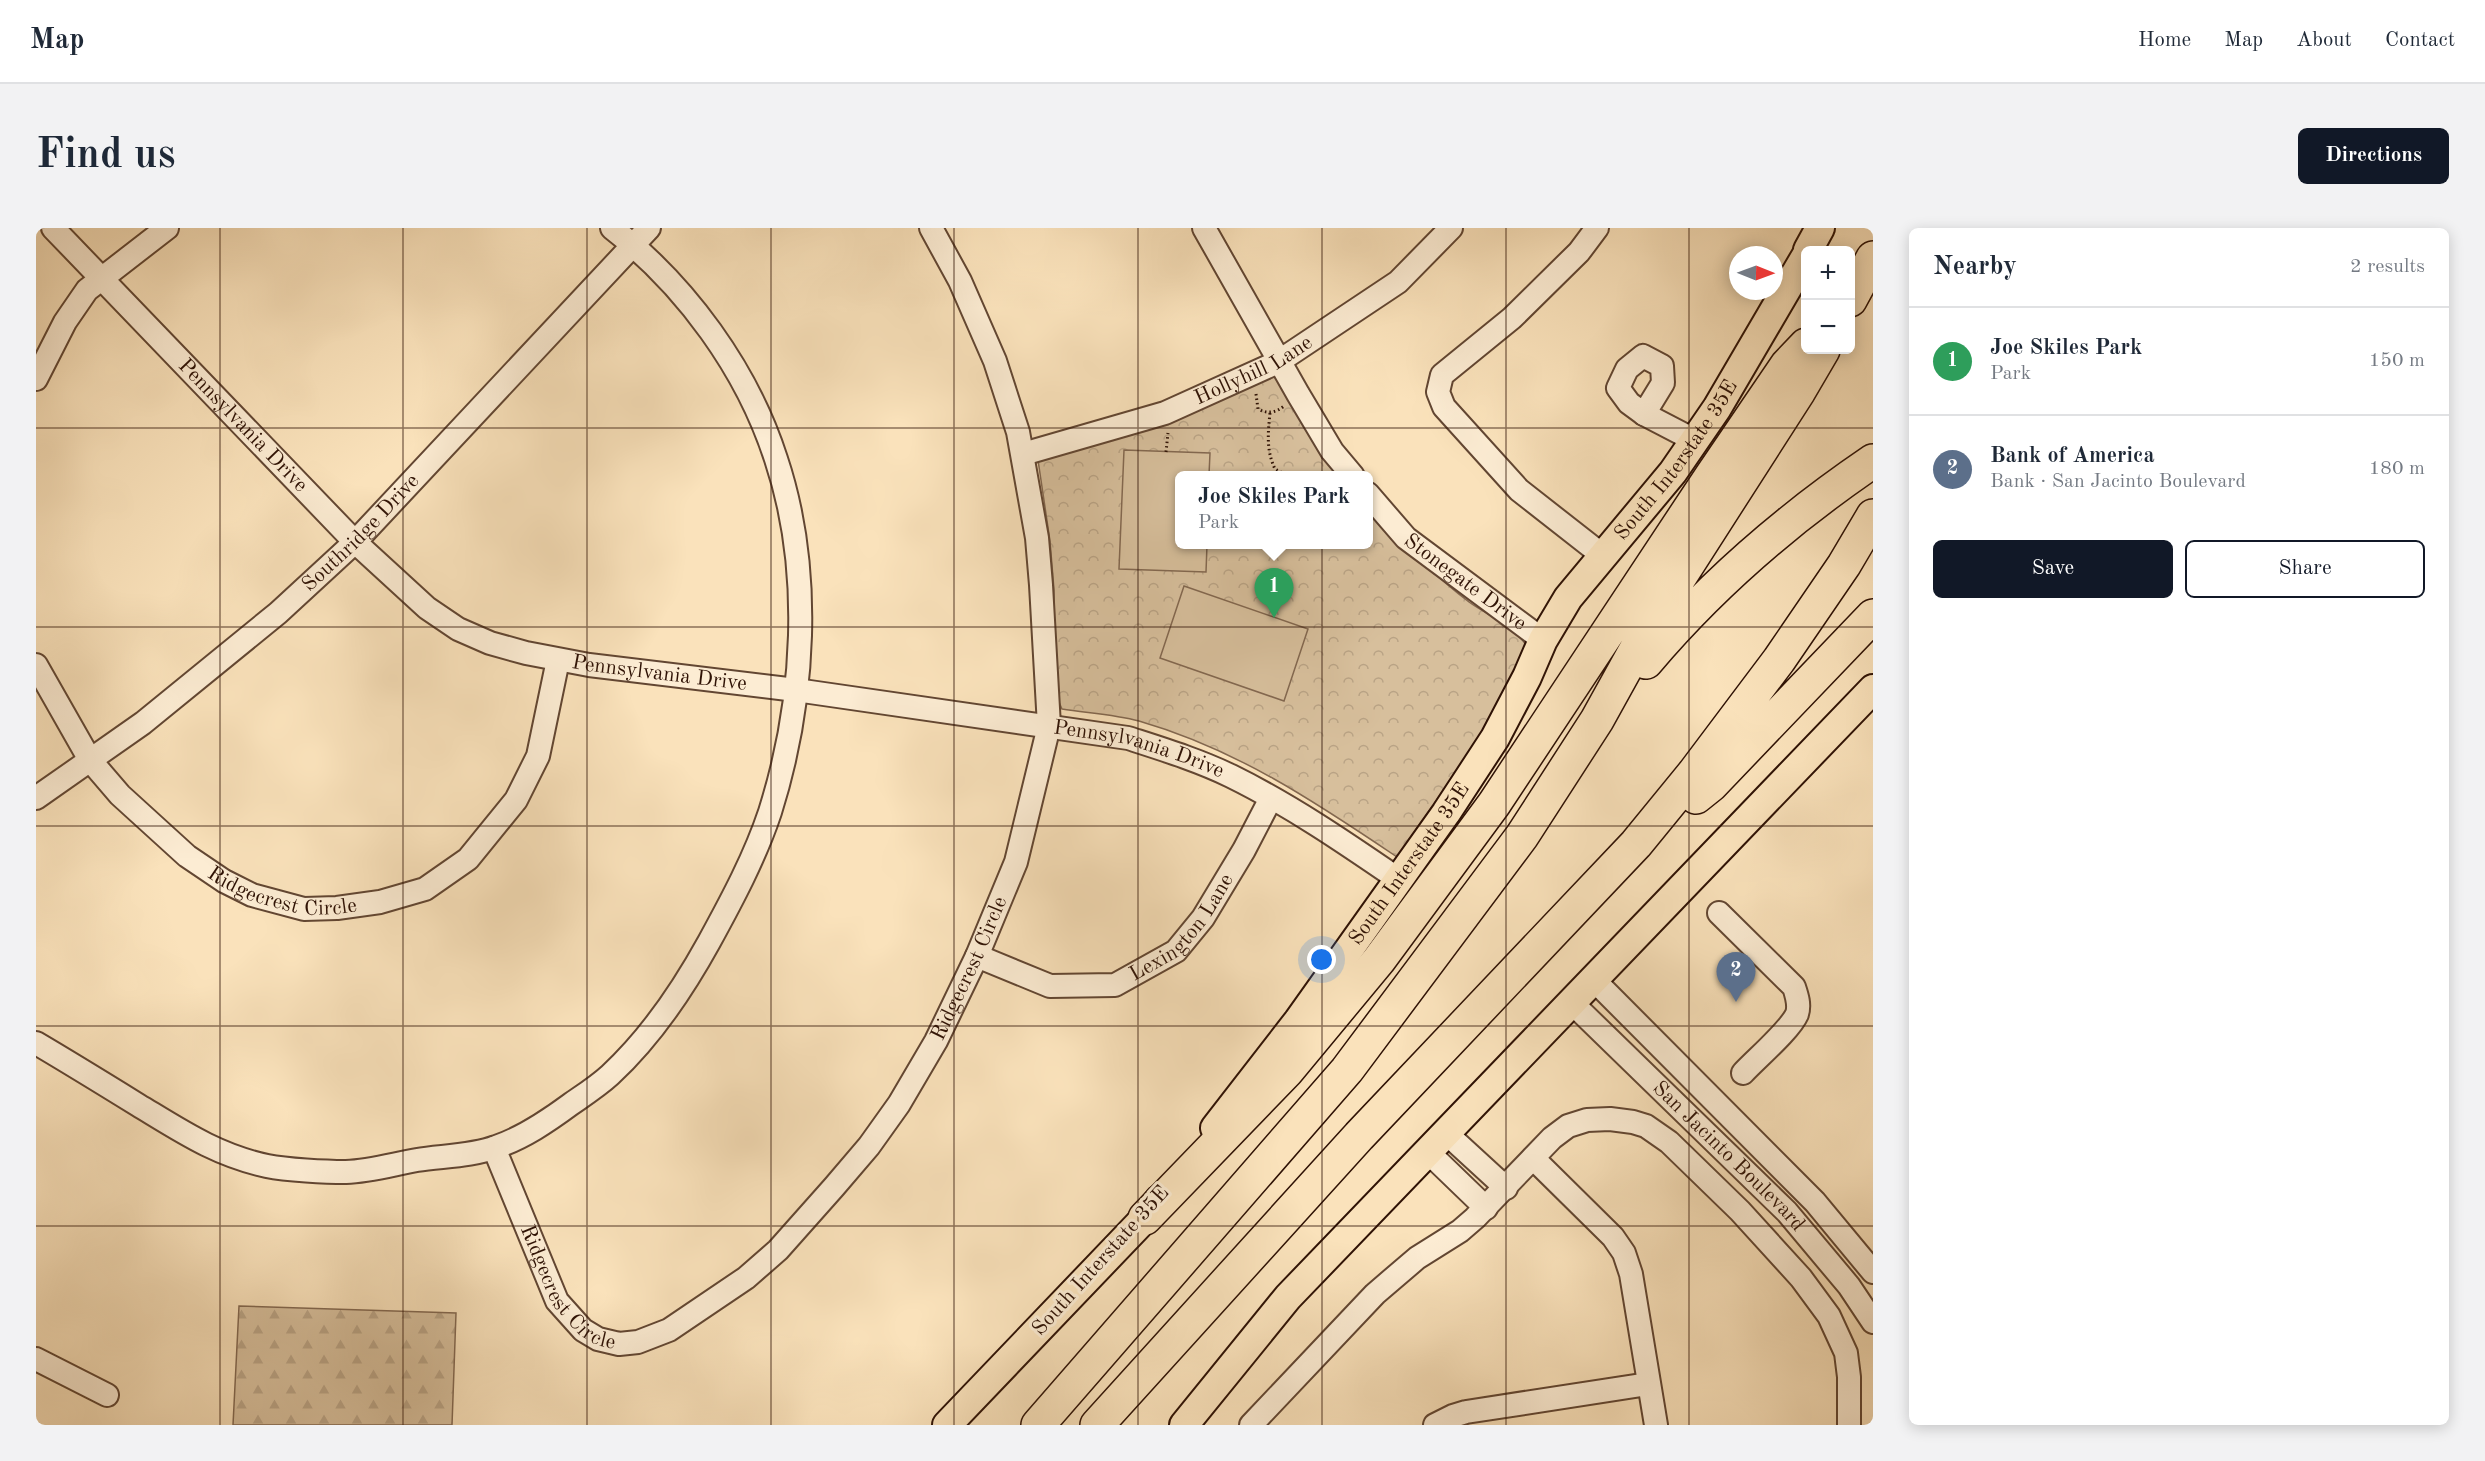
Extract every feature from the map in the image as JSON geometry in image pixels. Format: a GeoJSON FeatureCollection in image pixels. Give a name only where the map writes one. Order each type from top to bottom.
{"type":"FeatureCollection","features":[{"type":"Feature","properties":{"kind":"highway"},"geometry":{"type":"LineString","coordinates":[[1855,290],[1873,258]]}},
{"type":"Feature","properties":{"kind":"highway"},"geometry":{"type":"LineString","coordinates":[[1145,1218],[1287,1071],[1379,960],[1494,804],[1712,475],[1787,365],[1801,350]]}},
{"type":"Feature","properties":{"kind":"highway"},"geometry":{"type":"LineString","coordinates":[[1038,1425],[1347,1070],[1522,836],[1597,720],[1654,617],[1799,391],[1820,354]]}},
{"type":"Feature","properties":{"kind":"highway"},"geometry":{"type":"LineString","coordinates":[[1597,720],[1675,627],[1745,559],[1833,488],[1873,461]]}},
{"type":"Feature","properties":{"kind":"highway"},"geometry":{"type":"LineString","coordinates":[[1097,1425],[1359,1136],[1636,844],[1694,773],[1779,660],[1844,565],[1873,516]]}},
{"type":"Feature","properties":{"kind":"highway"},"geometry":{"type":"LineString","coordinates":[[1636,844],[1711,785],[1873,616]]}},
{"type":"Feature","properties":{"kind":"highway"},"geometry":{"type":"LineString","coordinates":[[1119,1425],[1225,1285]]}},
{"type":"Feature","properties":{"kind":"main road"},"geometry":{"type":"LineString","coordinates":[[1810,246],[1820,228]]}},
{"type":"Feature","properties":{"kind":"main road","name":"South Interstate 35E"},"geometry":{"type":"LineString","coordinates":[[947,1425],[1145,1218],[1298,1021],[1446,813],[1495,738],[1527,677],[1543,640],[1575,587],[1673,472],[1728,390],[1801,265]]}},
{"type":"Feature","properties":{"kind":"main road"},"geometry":{"type":"LineString","coordinates":[[1184,1425],[1288,1297],[1570,1002],[1869,702]]}},
{"type":"Feature","properties":{"kind":"street","name":"Pennsylvania Drive"},"geometry":{"type":"LineString","coordinates":[[53,228],[103,277],[355,542],[427,608],[458,630],[490,643],[558,660],[796,690],[1128,738],[1172,752],[1229,775],[1323,828],[1398,879]]}},
{"type":"Feature","properties":{"kind":"street"},"geometry":{"type":"LineString","coordinates":[[36,379],[65,322],[87,291],[167,228]]}},
{"type":"Feature","properties":{"kind":"street"},"geometry":{"type":"LineString","coordinates":[[36,1042],[208,1147],[268,1166],[347,1172],[494,1148],[539,1127],[608,1077],[654,1030],[688,980],[754,855],[770,811],[787,741],[796,690],[799,632],[798,567],[790,517],[776,459],[751,397],[715,339],[680,291],[633,245],[612,228]]}},
{"type":"Feature","properties":{"kind":"street","name":"Southridge Drive"},"geometry":{"type":"LineString","coordinates":[[36,798],[143,723],[278,613],[355,542],[649,228]]}},
{"type":"Feature","properties":{"kind":"street","name":"Ridgecrest Circle"},"geometry":{"type":"LineString","coordinates":[[494,1148],[557,1301],[583,1330],[598,1339],[619,1344],[638,1342],[669,1330],[746,1278],[778,1250],[869,1146],[899,1104],[936,1041],[977,956],[1016,862],[1049,726],[1037,538],[1023,454],[995,361],[960,281],[931,228]]}},
{"type":"Feature","properties":{"kind":"street"},"geometry":{"type":"LineString","coordinates":[[1204,228],[1278,362],[1332,451],[1349,471]]}},
{"type":"Feature","properties":{"kind":"street","name":"Hollyhill Lane"},"geometry":{"type":"LineString","coordinates":[[1023,454],[1165,413],[1278,362],[1398,282],[1451,228]]}},
{"type":"Feature","properties":{"kind":"street"},"geometry":{"type":"LineString","coordinates":[[1597,228],[1579,252],[1512,318],[1442,375],[1438,392],[1444,407],[1519,490],[1602,555]]}},
{"type":"Feature","properties":{"kind":"street"},"geometry":{"type":"LineString","coordinates":[[1644,414],[1694,440]]}},
{"type":"Feature","properties":{"kind":"street","name":"Stonegate Drive"},"geometry":{"type":"LineString","coordinates":[[1373,500],[1406,538],[1543,640]]}},
{"type":"Feature","properties":{"kind":"street","name":"Ridgecrest Circle"},"geometry":{"type":"LineString","coordinates":[[36,665],[90,760],[129,803],[188,856],[224,881],[252,895],[304,909],[338,908],[380,902],[425,889],[468,859],[516,800],[538,756],[558,660]]}},
{"type":"Feature","properties":{"kind":"street","name":"Lexington Lane"},"geometry":{"type":"LineString","coordinates":[[977,956],[1050,986],[1115,985],[1176,951],[1203,918],[1244,850],[1271,798]]}},
{"type":"Feature","properties":{"kind":"street"},"geometry":{"type":"LineString","coordinates":[[1719,913],[1794,987],[1798,1001],[1797,1014],[1790,1024],[1743,1073]]}},
{"type":"Feature","properties":{"kind":"street","name":"San Jacinto Boulevard"},"geometry":{"type":"LineString","coordinates":[[1593,979],[1815,1202],[1873,1271]]}},
{"type":"Feature","properties":{"kind":"street","name":"San Jacinto Boulevard"},"geometry":{"type":"LineString","coordinates":[[1570,1002],[1787,1212],[1849,1286],[1873,1322]]}},
{"type":"Feature","properties":{"kind":"street"},"geometry":{"type":"LineString","coordinates":[[1262,1422],[1376,1294],[1417,1258],[1460,1231],[1568,1126],[1587,1120],[1610,1119],[1633,1122],[1649,1128],[1669,1143],[1770,1242],[1801,1278],[1829,1316],[1846,1353],[1849,1377],[1849,1425]]}},
{"type":"Feature","properties":{"kind":"street"},"geometry":{"type":"LineString","coordinates":[[1437,1143],[1506,1188]]}},
{"type":"Feature","properties":{"kind":"street"},"geometry":{"type":"LineString","coordinates":[[1437,1143],[1486,1208]]}},
{"type":"Feature","properties":{"kind":"street"},"geometry":{"type":"LineString","coordinates":[[1533,1158],[1613,1236],[1624,1253],[1630,1274],[1656,1425]]}},
{"type":"Feature","properties":{"kind":"street"},"geometry":{"type":"LineString","coordinates":[[1849,1286],[1873,1271]]}},
{"type":"Feature","properties":{"kind":"street"},"geometry":{"type":"LineString","coordinates":[[36,1359],[107,1395]]}},
{"type":"Feature","properties":{"kind":"street"},"geometry":{"type":"LineString","coordinates":[[1435,1425],[1466,1412],[1648,1384]]}},
{"type":"Feature","properties":{"kind":"path"},"geometry":{"type":"LineString","coordinates":[[1248,375],[1256,393],[1255,400],[1258,409],[1270,413],[1281,409],[1298,394]]}},
{"type":"Feature","properties":{"kind":"path"},"geometry":{"type":"LineString","coordinates":[[1270,413],[1268,439],[1270,458],[1275,469],[1279,471]]}},
{"type":"Feature","properties":{"kind":"green space"},"geometry":{"type":"Polygon","coordinates":[[[1276,374],[1339,471],[1175,471],[1175,549],[1373,549],[1373,510],[1442,580],[1469,602],[1517,634],[1529,650],[1483,733],[1397,857],[1273,778],[1209,746],[1139,721],[1062,709],[1054,691],[1054,590],[1050,541],[1038,460],[1276,374]]]}},
{"type":"Feature","properties":{"kind":"green space"},"geometry":{"type":"Polygon","coordinates":[[[1124,450],[1210,453],[1209,471],[1175,471],[1175,549],[1207,549],[1206,572],[1119,569],[1124,450]]]}},
{"type":"Feature","properties":{"kind":"green space"},"geometry":{"type":"Polygon","coordinates":[[[1184,586],[1308,629],[1284,701],[1160,658],[1184,586]]]}},
{"type":"Feature","properties":{"kind":"green space"},"geometry":{"type":"Polygon","coordinates":[[[239,1306],[456,1313],[452,1425],[233,1425],[239,1306]]]}},
{"type":"Feature","properties":{"kind":"place","name":"Joe Skiles Park"},"geometry":{"type":"Point","coordinates":[1274,618]}},
{"type":"Feature","properties":{"kind":"place","name":"Bank of America"},"geometry":{"type":"Point","coordinates":[1736,1002]}}]}
